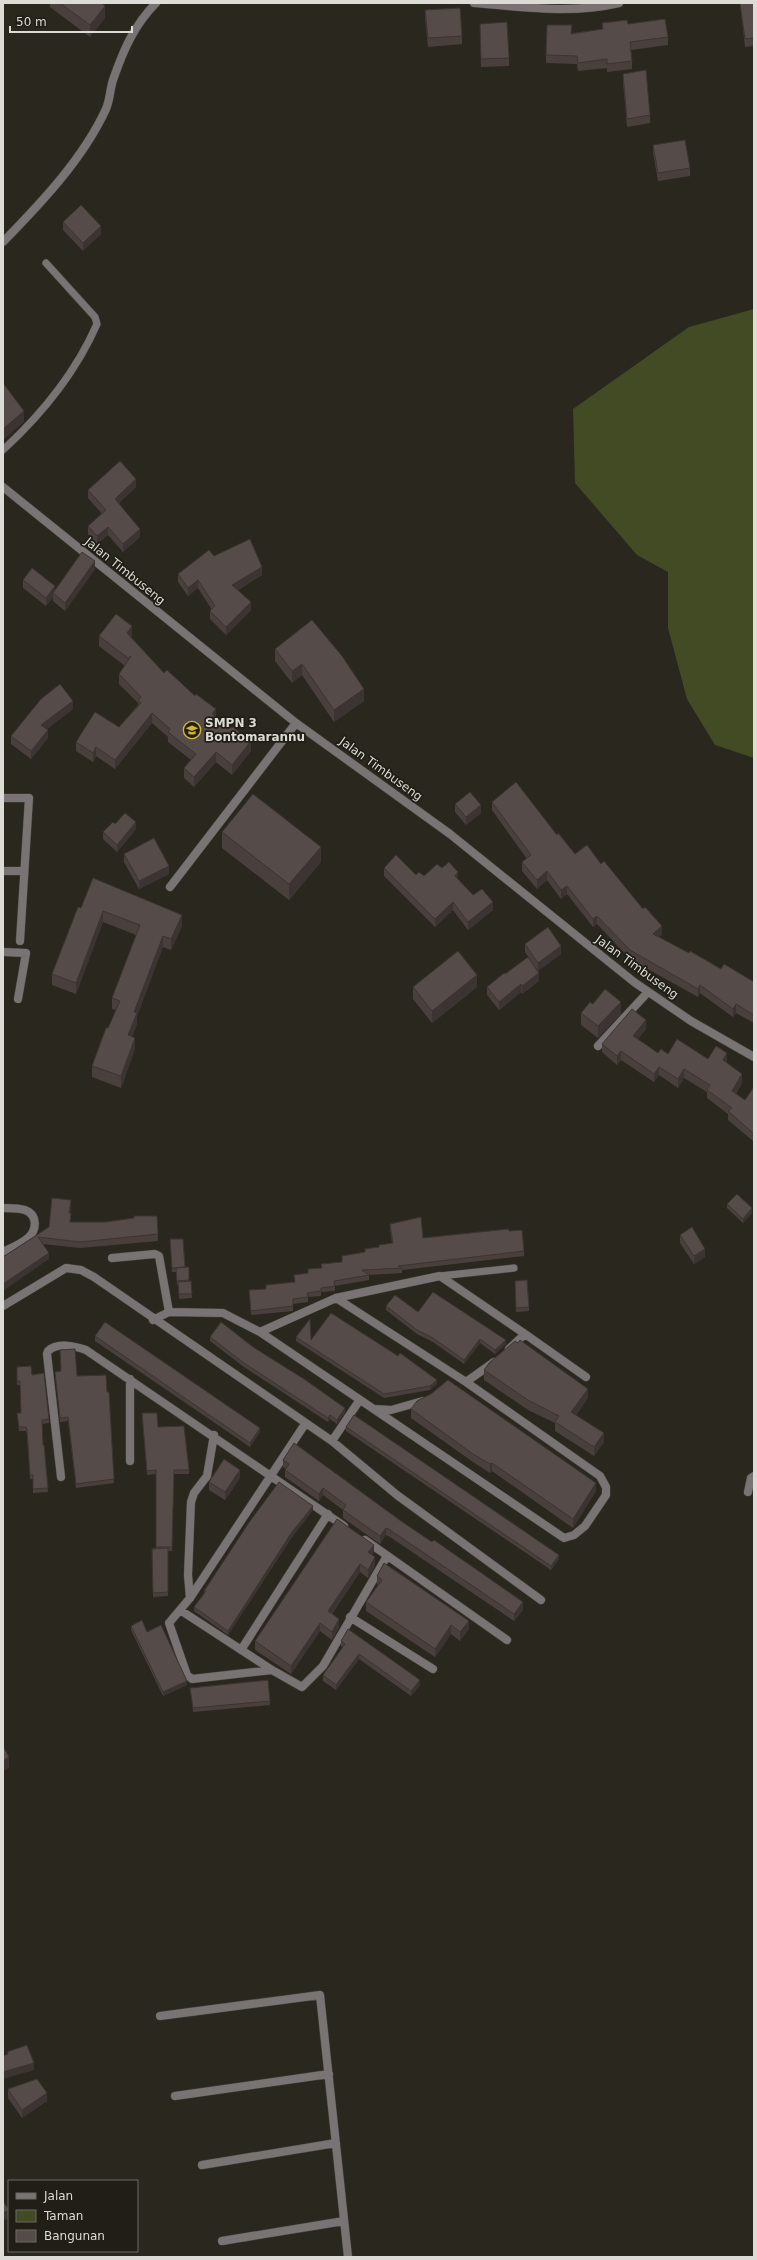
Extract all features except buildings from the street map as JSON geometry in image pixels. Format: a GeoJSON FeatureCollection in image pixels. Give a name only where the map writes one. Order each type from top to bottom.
{"type":"FeatureCollection","features":[{"type":"Feature","properties":{"kind":"street"},"geometry":{"type":"LineString","coordinates":[[3,242],[55,185],[88,141],[107,108],[113,82],[126,43],[156,3]]}},
{"type":"Feature","properties":{"kind":"street"},"geometry":{"type":"LineString","coordinates":[[474,3],[588,9],[620,3]]}},
{"type":"Feature","properties":{"kind":"street","name":"Jalan Timbuseng"},"geometry":{"type":"LineString","coordinates":[[3,487],[296,723],[450,834],[515,885],[552,918],[648,992],[691,1021],[754,1058]]}},
{"type":"Feature","properties":{"kind":"street"},"geometry":{"type":"LineString","coordinates":[[170,887],[296,723]]}},
{"type":"Feature","properties":{"kind":"street"},"geometry":{"type":"LineString","coordinates":[[3,798],[29,798],[23,872],[20,941]]}},
{"type":"Feature","properties":{"kind":"street"},"geometry":{"type":"LineString","coordinates":[[3,871],[23,872]]}},
{"type":"Feature","properties":{"kind":"street"},"geometry":{"type":"LineString","coordinates":[[3,952],[26,953],[18,999]]}},
{"type":"Feature","properties":{"kind":"street"},"geometry":{"type":"LineString","coordinates":[[598,1046],[648,992]]}},
{"type":"Feature","properties":{"kind":"street"},"geometry":{"type":"LineString","coordinates":[[3,1208],[16,1208],[28,1211],[35,1221],[36,1226],[28,1238],[3,1252]]}},
{"type":"Feature","properties":{"kind":"street"},"geometry":{"type":"LineString","coordinates":[[112,1258],[155,1254],[159,1256],[169,1312]]}},
{"type":"Feature","properties":{"kind":"street"},"geometry":{"type":"LineString","coordinates":[[3,1306],[66,1268],[73,1268],[94,1277],[154,1320],[332,1441],[397,1496],[541,1600]]}},
{"type":"Feature","properties":{"kind":"street"},"geometry":{"type":"LineString","coordinates":[[260,1332],[336,1298],[440,1276],[586,1377]]}},
{"type":"Feature","properties":{"kind":"street"},"geometry":{"type":"LineString","coordinates":[[154,1320],[169,1312],[223,1313],[260,1332],[359,1401],[564,1538],[574,1535],[585,1526],[606,1495],[606,1487],[600,1476],[466,1382],[451,1377],[336,1298]]}},
{"type":"Feature","properties":{"kind":"street"},"geometry":{"type":"LineString","coordinates":[[466,1382],[502,1356],[525,1334]]}},
{"type":"Feature","properties":{"kind":"street"},"geometry":{"type":"LineString","coordinates":[[61,1477],[48,1351],[54,1347],[80,1348],[130,1379],[271,1474],[507,1640]]}},
{"type":"Feature","properties":{"kind":"street"},"geometry":{"type":"LineString","coordinates":[[130,1379],[130,1461]]}},
{"type":"Feature","properties":{"kind":"street"},"geometry":{"type":"LineString","coordinates":[[373,1409],[391,1410],[411,1406],[433,1396]]}},
{"type":"Feature","properties":{"kind":"street"},"geometry":{"type":"LineString","coordinates":[[332,1441],[359,1401]]}},
{"type":"Feature","properties":{"kind":"street"},"geometry":{"type":"LineString","coordinates":[[272,1670],[192,1679],[187,1675],[169,1627],[172,1618],[190,1598],[305,1424]]}},
{"type":"Feature","properties":{"kind":"street"},"geometry":{"type":"LineString","coordinates":[[190,1598],[188,1575],[191,1502],[194,1493],[207,1476],[214,1436]]}},
{"type":"Feature","properties":{"kind":"street"},"geometry":{"type":"LineString","coordinates":[[748,1492],[751,1478],[754,1476]]}},
{"type":"Feature","properties":{"kind":"street"},"geometry":{"type":"LineString","coordinates":[[241,1650],[328,1514]]}},
{"type":"Feature","properties":{"kind":"street"},"geometry":{"type":"LineString","coordinates":[[180,1610],[272,1670],[302,1687],[306,1686],[324,1666],[350,1617],[387,1556]]}},
{"type":"Feature","properties":{"kind":"street"},"geometry":{"type":"LineString","coordinates":[[350,1617],[433,1669]]}},
{"type":"Feature","properties":{"kind":"street"},"geometry":{"type":"LineString","coordinates":[[160,2016],[320,1995],[348,2257]]}},
{"type":"Feature","properties":{"kind":"street"},"geometry":{"type":"LineString","coordinates":[[176,2096],[329,2074]]}},
{"type":"Feature","properties":{"kind":"street"},"geometry":{"type":"LineString","coordinates":[[202,2165],[336,2143]]}},
{"type":"Feature","properties":{"kind":"street"},"geometry":{"type":"LineString","coordinates":[[222,2241],[344,2220]]}},
{"type":"Feature","properties":{"kind":"lane"},"geometry":{"type":"LineString","coordinates":[[3,450],[47,405],[74,365],[97,324],[95,317],[46,263]]}},
{"type":"Feature","properties":{"kind":"lane"},"geometry":{"type":"LineString","coordinates":[[440,1276],[514,1268]]}},
{"type":"Feature","properties":{"kind":"green space"},"geometry":{"type":"Polygon","coordinates":[[[754,309],[754,758],[715,745],[687,699],[668,628],[668,572],[637,555],[575,483],[573,409],[689,327],[754,309]]]}},
{"type":"Feature","properties":{"kind":"place","name":"SMPN 3 Bontomarannu"},"geometry":{"type":"Point","coordinates":[192,730]}}]}
